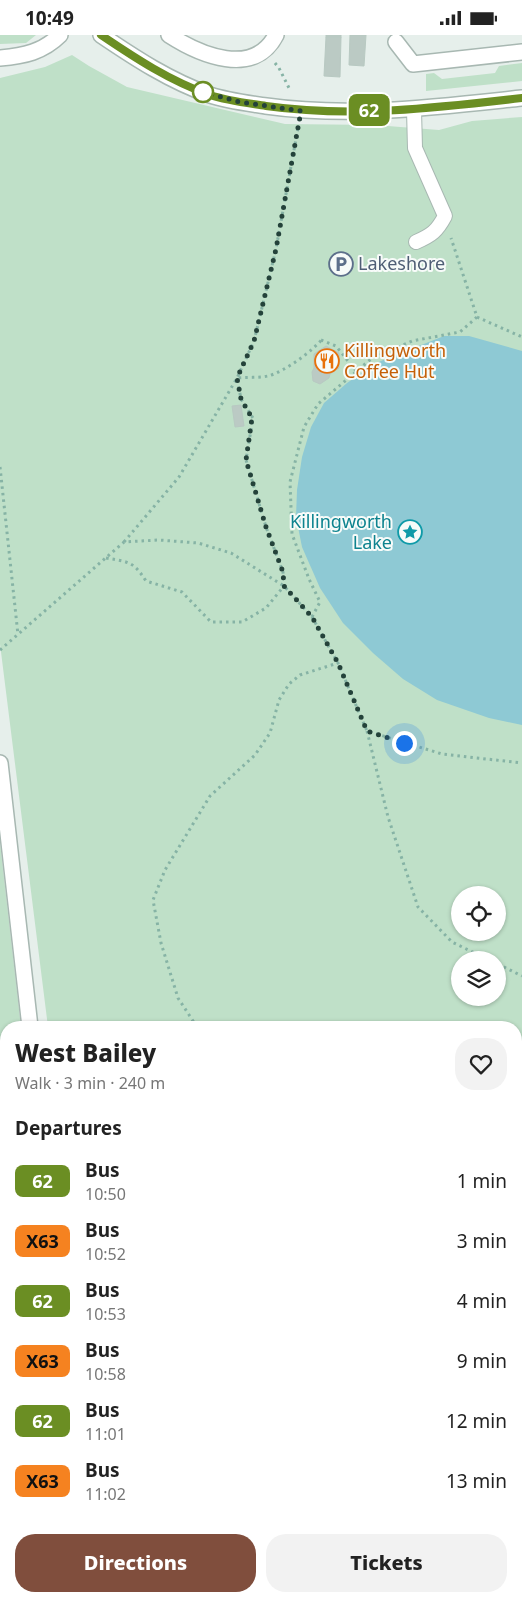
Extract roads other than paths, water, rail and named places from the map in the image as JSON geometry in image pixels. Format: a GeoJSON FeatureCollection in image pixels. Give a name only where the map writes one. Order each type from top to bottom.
{"type":"FeatureCollection","features":[{"type":"Feature","properties":{"kind":"street"},"geometry":{"type":"LineString","coordinates":[[0,58],[22,57],[50,45],[60,35]]}},
{"type":"Feature","properties":{"kind":"street"},"geometry":{"type":"LineString","coordinates":[[101,35],[174,79],[210,95],[240,102],[301,111],[414,110],[522,98]]}},
{"type":"Feature","properties":{"kind":"street"},"geometry":{"type":"LineString","coordinates":[[169,35],[186,46],[226,59],[244,59],[263,52],[276,35]]}},
{"type":"Feature","properties":{"kind":"street"},"geometry":{"type":"LineString","coordinates":[[396,41],[413,64],[522,52]]}},
{"type":"Feature","properties":{"kind":"street"},"geometry":{"type":"LineString","coordinates":[[0,763],[29,1021]]}},
{"type":"Feature","properties":{"kind":"lane"},"geometry":{"type":"LineString","coordinates":[[414,110],[415,148],[445,216],[438,229],[428,237],[416,242]]}},
{"type":"Feature","properties":{"kind":"water","name":"Killingworth Lake"},"geometry":{"type":"Polygon","coordinates":[[[444,336],[469,336],[522,351],[522,725],[489,718],[437,700],[403,679],[343,623],[320,588],[302,547],[296,517],[297,490],[302,457],[311,427],[324,403],[347,383],[376,363],[444,336]]]}},
{"type":"Feature","properties":{"kind":"place","name":"Lakeshore"},"geometry":{"type":"Point","coordinates":[341,264]}},
{"type":"Feature","properties":{"kind":"place","name":"Killingworth Coffee Hut"},"geometry":{"type":"Point","coordinates":[327,361]}},
{"type":"Feature","properties":{"kind":"place","name":"Killingworth Lake"},"geometry":{"type":"Point","coordinates":[410,532]}}]}
